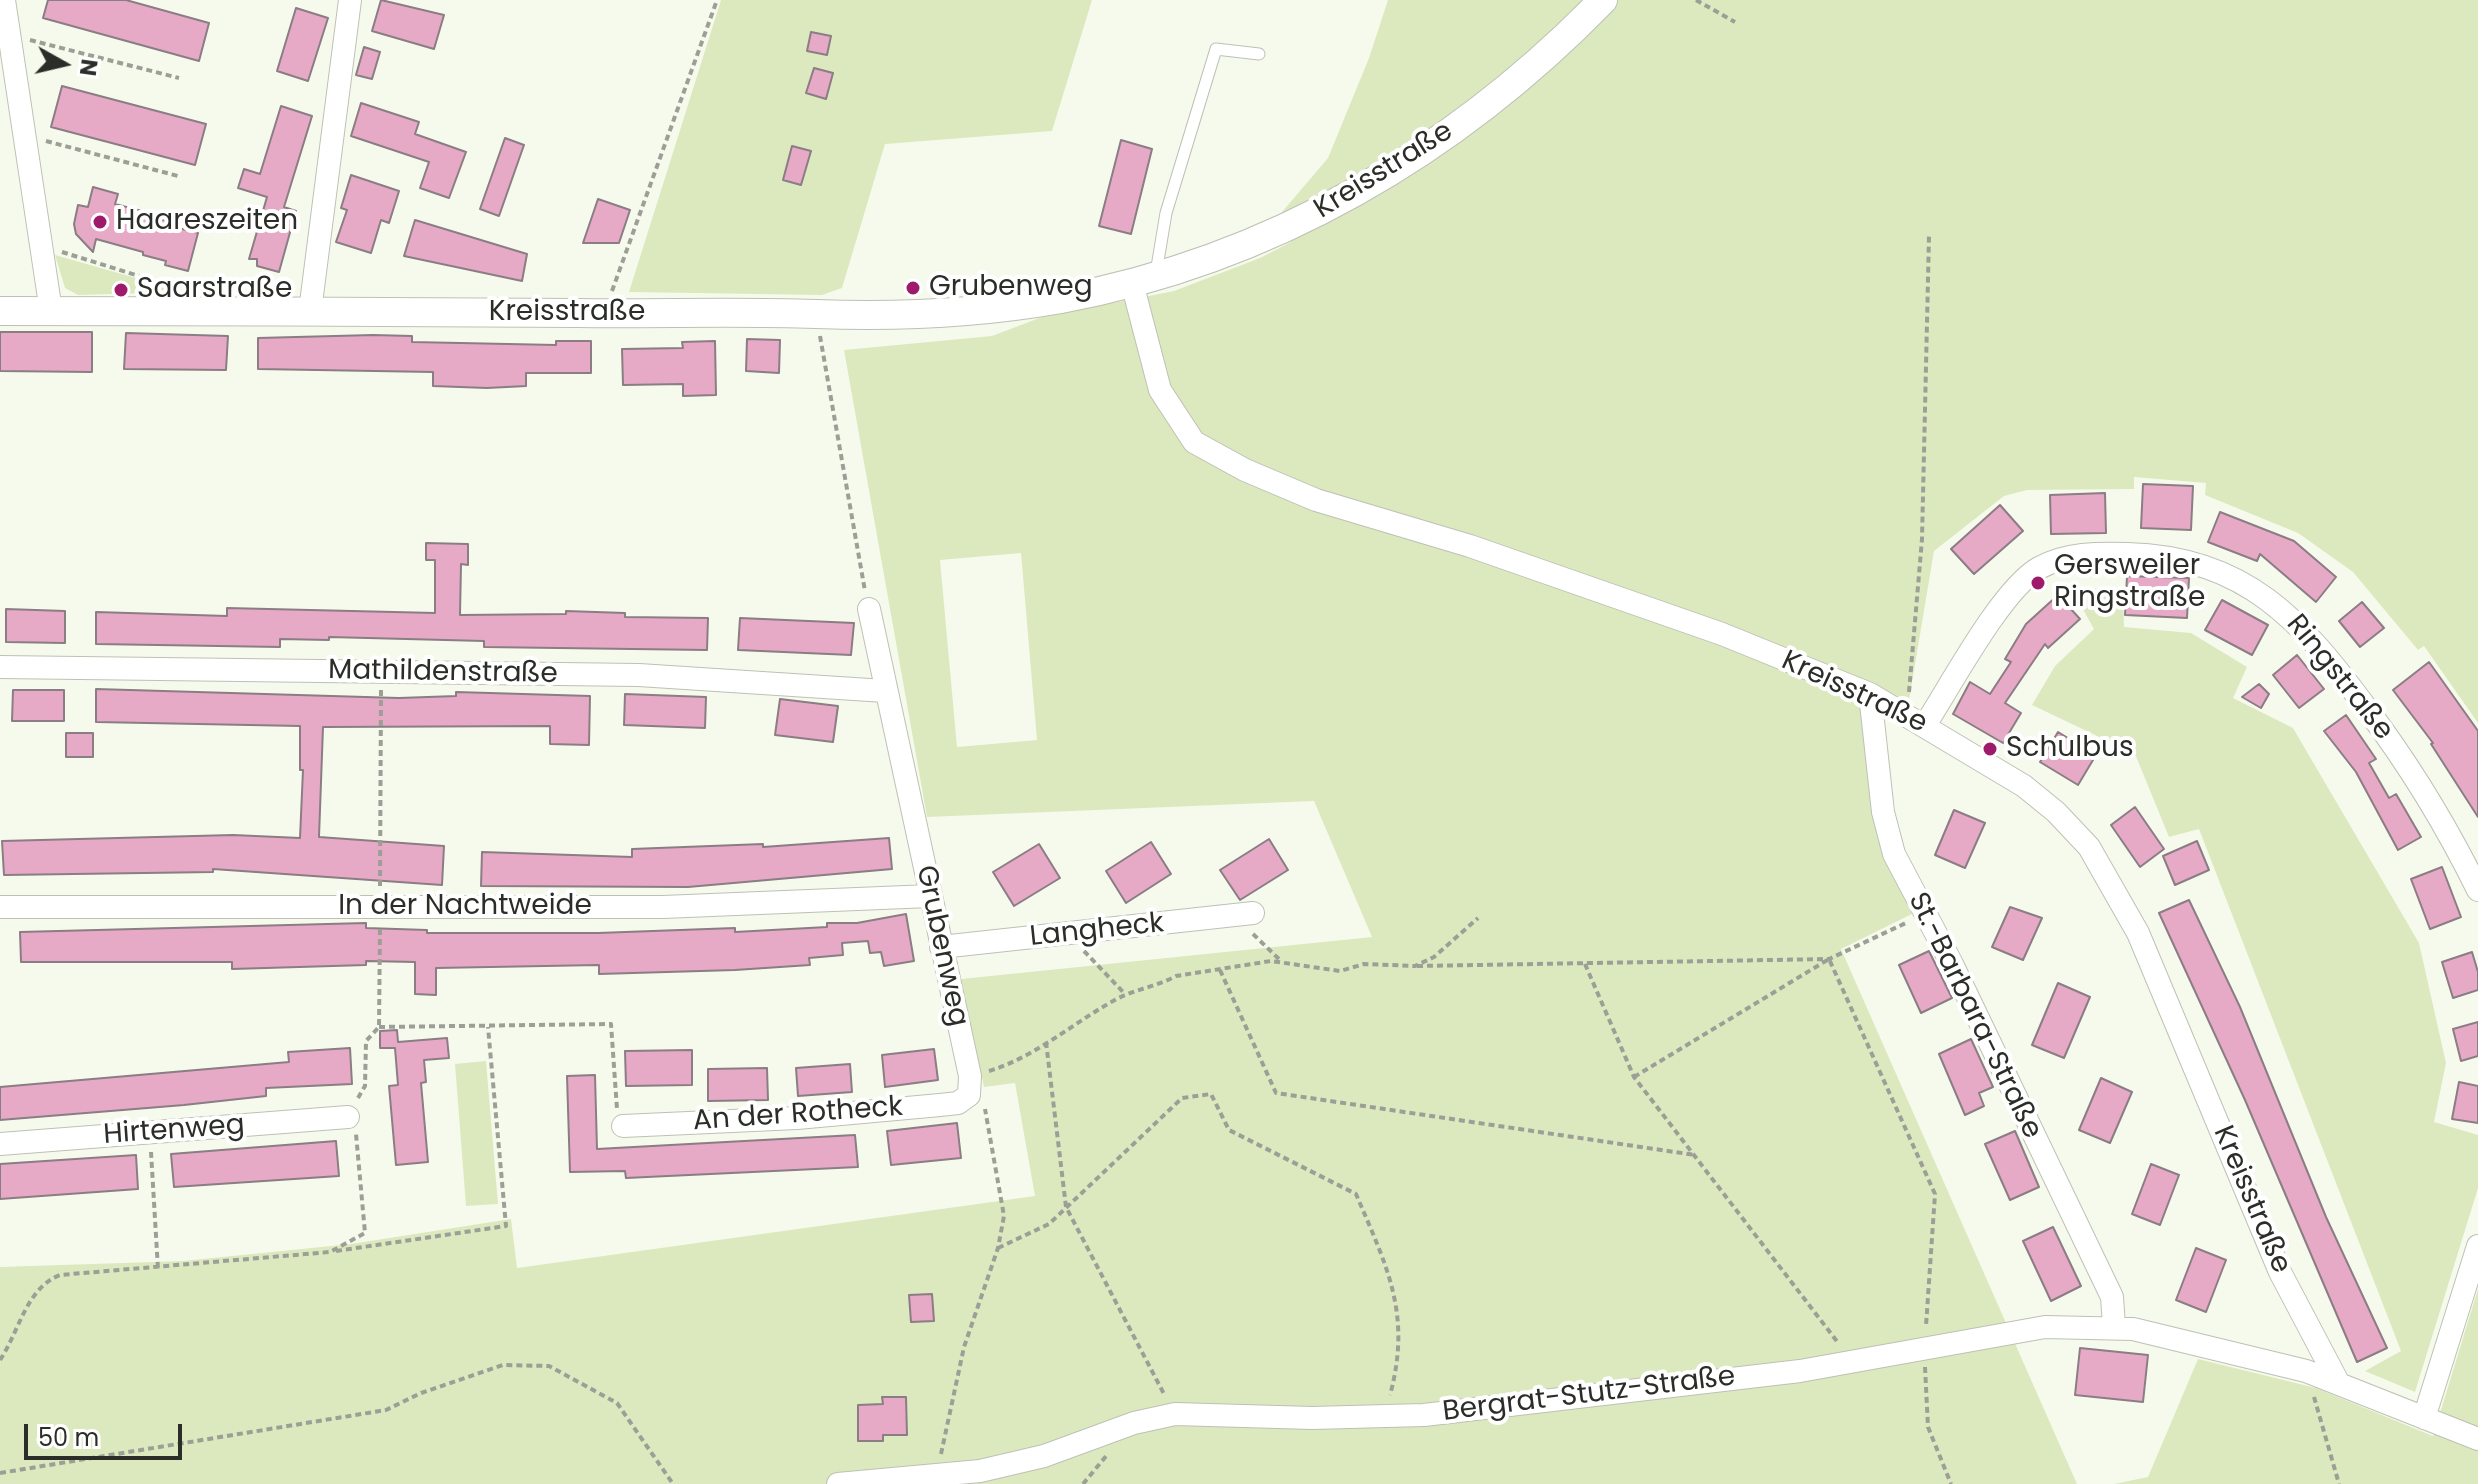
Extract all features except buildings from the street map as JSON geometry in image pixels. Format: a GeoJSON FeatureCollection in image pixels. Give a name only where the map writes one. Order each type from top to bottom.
{"type":"FeatureCollection","features":[{"type":"Feature","properties":{"kind":"street"},"geometry":{"type":"LineString","coordinates":[[4,0],[10,35],[7,68],[24,136],[51,311]]}},
{"type":"Feature","properties":{"kind":"street"},"geometry":{"type":"LineString","coordinates":[[310,311],[314,259],[350,0]]}},
{"type":"Feature","properties":{"kind":"street","name":"Kreisstraße"},"geometry":{"type":"LineString","coordinates":[[0,311],[935,313],[1058,299],[1143,280],[1247,246],[1332,207],[1411,161],[1483,108],[1566,38],[1603,0]]}},
{"type":"Feature","properties":{"kind":"street","name":"Kreisstraße"},"geometry":{"type":"LineString","coordinates":[[1143,280],[1160,390],[1194,442],[1245,470],[1316,500],[1470,546],[1722,634],[1870,694],[2024,786],[2056,812],[2089,847],[2138,933],[2280,1272],[2338,1382]]}},
{"type":"Feature","properties":{"kind":"street","name":"Ringstraße"},"geometry":{"type":"LineString","coordinates":[[1916,720],[2007,599],[2037,569],[2079,555],[2108,553],[2143,554],[2203,566],[2265,595],[2321,647],[2411,767],[2478,890]]}},
{"type":"Feature","properties":{"kind":"street","name":"Grubenweg"},"geometry":{"type":"LineString","coordinates":[[869,609],[970,1086]]}},
{"type":"Feature","properties":{"kind":"street","name":"Mathildenstraße"},"geometry":{"type":"LineString","coordinates":[[0,667],[639,675],[885,691]]}},
{"type":"Feature","properties":{"kind":"street","name":"St.-Barbara-Straße"},"geometry":{"type":"LineString","coordinates":[[1870,694],[1887,834],[2112,1297],[2114,1326]]}},
{"type":"Feature","properties":{"kind":"street","name":"In der Nachtweide"},"geometry":{"type":"LineString","coordinates":[[0,907],[663,907],[930,896]]}},
{"type":"Feature","properties":{"kind":"street","name":"Langheck"},"geometry":{"type":"LineString","coordinates":[[941,947],[1244,914]]}},
{"type":"Feature","properties":{"kind":"street","name":"An der Rotheck"},"geometry":{"type":"LineString","coordinates":[[623,1126],[797,1118],[958,1103],[970,1086]]}},
{"type":"Feature","properties":{"kind":"street","name":"Hirtenweg"},"geometry":{"type":"LineString","coordinates":[[0,1144],[348,1117]]}},
{"type":"Feature","properties":{"kind":"street"},"geometry":{"type":"LineString","coordinates":[[2424,1418],[2478,1246]]}},
{"type":"Feature","properties":{"kind":"street","name":"Bergrat-Stutz-Straße"},"geometry":{"type":"LineString","coordinates":[[838,1484],[980,1471],[1044,1456],[1134,1423],[1175,1414],[1312,1418],[1424,1415],[1853,1362],[2045,1327],[2114,1326],[2154,1333],[2338,1382]]}},
{"type":"Feature","properties":{"kind":"street"},"geometry":{"type":"LineString","coordinates":[[2338,1382],[2478,1439]]}},
{"type":"Feature","properties":{"kind":"lane"},"geometry":{"type":"LineString","coordinates":[[1143,280],[1216,49],[1259,54]]}},
{"type":"Feature","properties":{"kind":"path"},"geometry":{"type":"LineString","coordinates":[[604,314],[717,0]]}},
{"type":"Feature","properties":{"kind":"path"},"geometry":{"type":"LineString","coordinates":[[1696,0],[1735,22]]}},
{"type":"Feature","properties":{"kind":"path"},"geometry":{"type":"LineString","coordinates":[[10,35],[179,78]]}},
{"type":"Feature","properties":{"kind":"path"},"geometry":{"type":"LineString","coordinates":[[24,136],[178,176]]}},
{"type":"Feature","properties":{"kind":"path"},"geometry":{"type":"LineString","coordinates":[[1916,720],[1929,236]]}},
{"type":"Feature","properties":{"kind":"path"},"geometry":{"type":"LineString","coordinates":[[41,246],[171,286]]}},
{"type":"Feature","properties":{"kind":"path"},"geometry":{"type":"LineString","coordinates":[[817,314],[869,609]]}},
{"type":"Feature","properties":{"kind":"path"},"geometry":{"type":"LineString","coordinates":[[1244,914],[1282,962]]}},
{"type":"Feature","properties":{"kind":"path"},"geometry":{"type":"LineString","coordinates":[[1634,1077],[1829,959],[1924,914]]}},
{"type":"Feature","properties":{"kind":"path"},"geometry":{"type":"LineString","coordinates":[[1415,966],[1434,957],[1478,918]]}},
{"type":"Feature","properties":{"kind":"path"},"geometry":{"type":"LineString","coordinates":[[1069,934],[1126,994]]}},
{"type":"Feature","properties":{"kind":"path"},"geometry":{"type":"LineString","coordinates":[[936,1476],[964,1347],[998,1248],[1004,1216],[985,1106],[970,1086],[1024,1058],[1126,994],[1191,972],[1282,962],[1340,971],[1364,964],[1415,966],[1829,959]]}},
{"type":"Feature","properties":{"kind":"path"},"geometry":{"type":"LineString","coordinates":[[1829,959],[1935,1194],[1924,1349],[1928,1427],[1951,1484]]}},
{"type":"Feature","properties":{"kind":"path"},"geometry":{"type":"LineString","coordinates":[[1585,963],[1634,1077],[1853,1362]]}},
{"type":"Feature","properties":{"kind":"path"},"geometry":{"type":"LineString","coordinates":[[1220,970],[1276,1093],[1695,1155]]}},
{"type":"Feature","properties":{"kind":"path"},"geometry":{"type":"LineString","coordinates":[[379,1027],[611,1024],[613,1101],[623,1126]]}},
{"type":"Feature","properties":{"kind":"path"},"geometry":{"type":"LineString","coordinates":[[0,1360],[32,1298],[47,1280],[60,1275],[330,1252],[506,1226],[488,1027]]}},
{"type":"Feature","properties":{"kind":"path"},"geometry":{"type":"LineString","coordinates":[[1046,1042],[1066,1207],[1175,1414]]}},
{"type":"Feature","properties":{"kind":"path"},"geometry":{"type":"LineString","coordinates":[[998,1248],[1049,1224],[1182,1098],[1211,1094],[1229,1130],[1356,1194],[1393,1280],[1401,1357],[1385,1416]]}},
{"type":"Feature","properties":{"kind":"path"},"geometry":{"type":"LineString","coordinates":[[330,1252],[365,1233],[357,1137],[348,1117]]}},
{"type":"Feature","properties":{"kind":"path"},"geometry":{"type":"LineString","coordinates":[[151,1133],[158,1269]]}},
{"type":"Feature","properties":{"kind":"path"},"geometry":{"type":"LineString","coordinates":[[0,1473],[386,1410],[421,1393],[503,1365],[549,1366],[617,1403],[673,1484]]}},
{"type":"Feature","properties":{"kind":"path"},"geometry":{"type":"LineString","coordinates":[[2306,1371],[2339,1484]]}},
{"type":"Feature","properties":{"kind":"green space"},"geometry":{"type":"Polygon","coordinates":[[[721,0],[1092,0],[1052,131],[885,144],[842,288],[822,295],[629,292],[721,0]]]}},
{"type":"Feature","properties":{"kind":"green space"},"geometry":{"type":"Polygon","coordinates":[[[1388,0],[2478,0],[2478,723],[2424,646],[2418,650],[2353,572],[2298,533],[2205,495],[2206,483],[2134,477],[2134,489],[2027,490],[2004,496],[1934,551],[1906,718],[1863,697],[1914,913],[1841,949],[2077,1484],[0,1484],[0,1267],[183,1261],[351,1244],[511,1219],[517,1268],[1035,1196],[1015,1083],[984,1087],[961,979],[1372,937],[1314,801],[927,817],[844,350],[992,336],[1042,317],[1174,291],[1260,258],[1291,242],[1282,212],[1328,158],[1369,58],[1388,0]],[[1021,553],[940,560],[957,747],[1037,740],[1021,553]]]}},
{"type":"Feature","properties":{"kind":"green space"},"geometry":{"type":"Polygon","coordinates":[[[55,255],[185,292],[78,295],[65,288],[55,255]]]}},
{"type":"Feature","properties":{"kind":"green space"},"geometry":{"type":"Polygon","coordinates":[[[2071,588],[2123,589],[2124,627],[2191,633],[2247,667],[2233,698],[2293,728],[2419,943],[2446,1063],[2434,1122],[2478,1135],[2478,1188],[2415,1392],[2365,1371],[2401,1351],[2199,829],[2169,837],[2135,754],[2032,705],[2055,666],[2094,629],[2071,588]]]}},
{"type":"Feature","properties":{"kind":"green space"},"geometry":{"type":"Polygon","coordinates":[[[486,1061],[498,1204],[466,1206],[455,1064],[486,1061]]]}},
{"type":"Feature","properties":{"kind":"green space"},"geometry":{"type":"Polygon","coordinates":[[[2478,1289],[2478,1484],[2114,1484],[2148,1477],[2198,1359],[2316,1388],[2433,1436],[2478,1289]]]}},
{"type":"Feature","properties":{"kind":"place","name":"Haareszeiten"},"geometry":{"type":"Point","coordinates":[100,222]}},
{"type":"Feature","properties":{"kind":"place","name":"Grubenweg"},"geometry":{"type":"Point","coordinates":[913,288]}},
{"type":"Feature","properties":{"kind":"place","name":"Saarstraße"},"geometry":{"type":"Point","coordinates":[121,290]}},
{"type":"Feature","properties":{"kind":"place","name":"Gersweiler Ringstraße"},"geometry":{"type":"Point","coordinates":[2038,583]}},
{"type":"Feature","properties":{"kind":"place","name":"Schulbus"},"geometry":{"type":"Point","coordinates":[1990,749]}}]}
